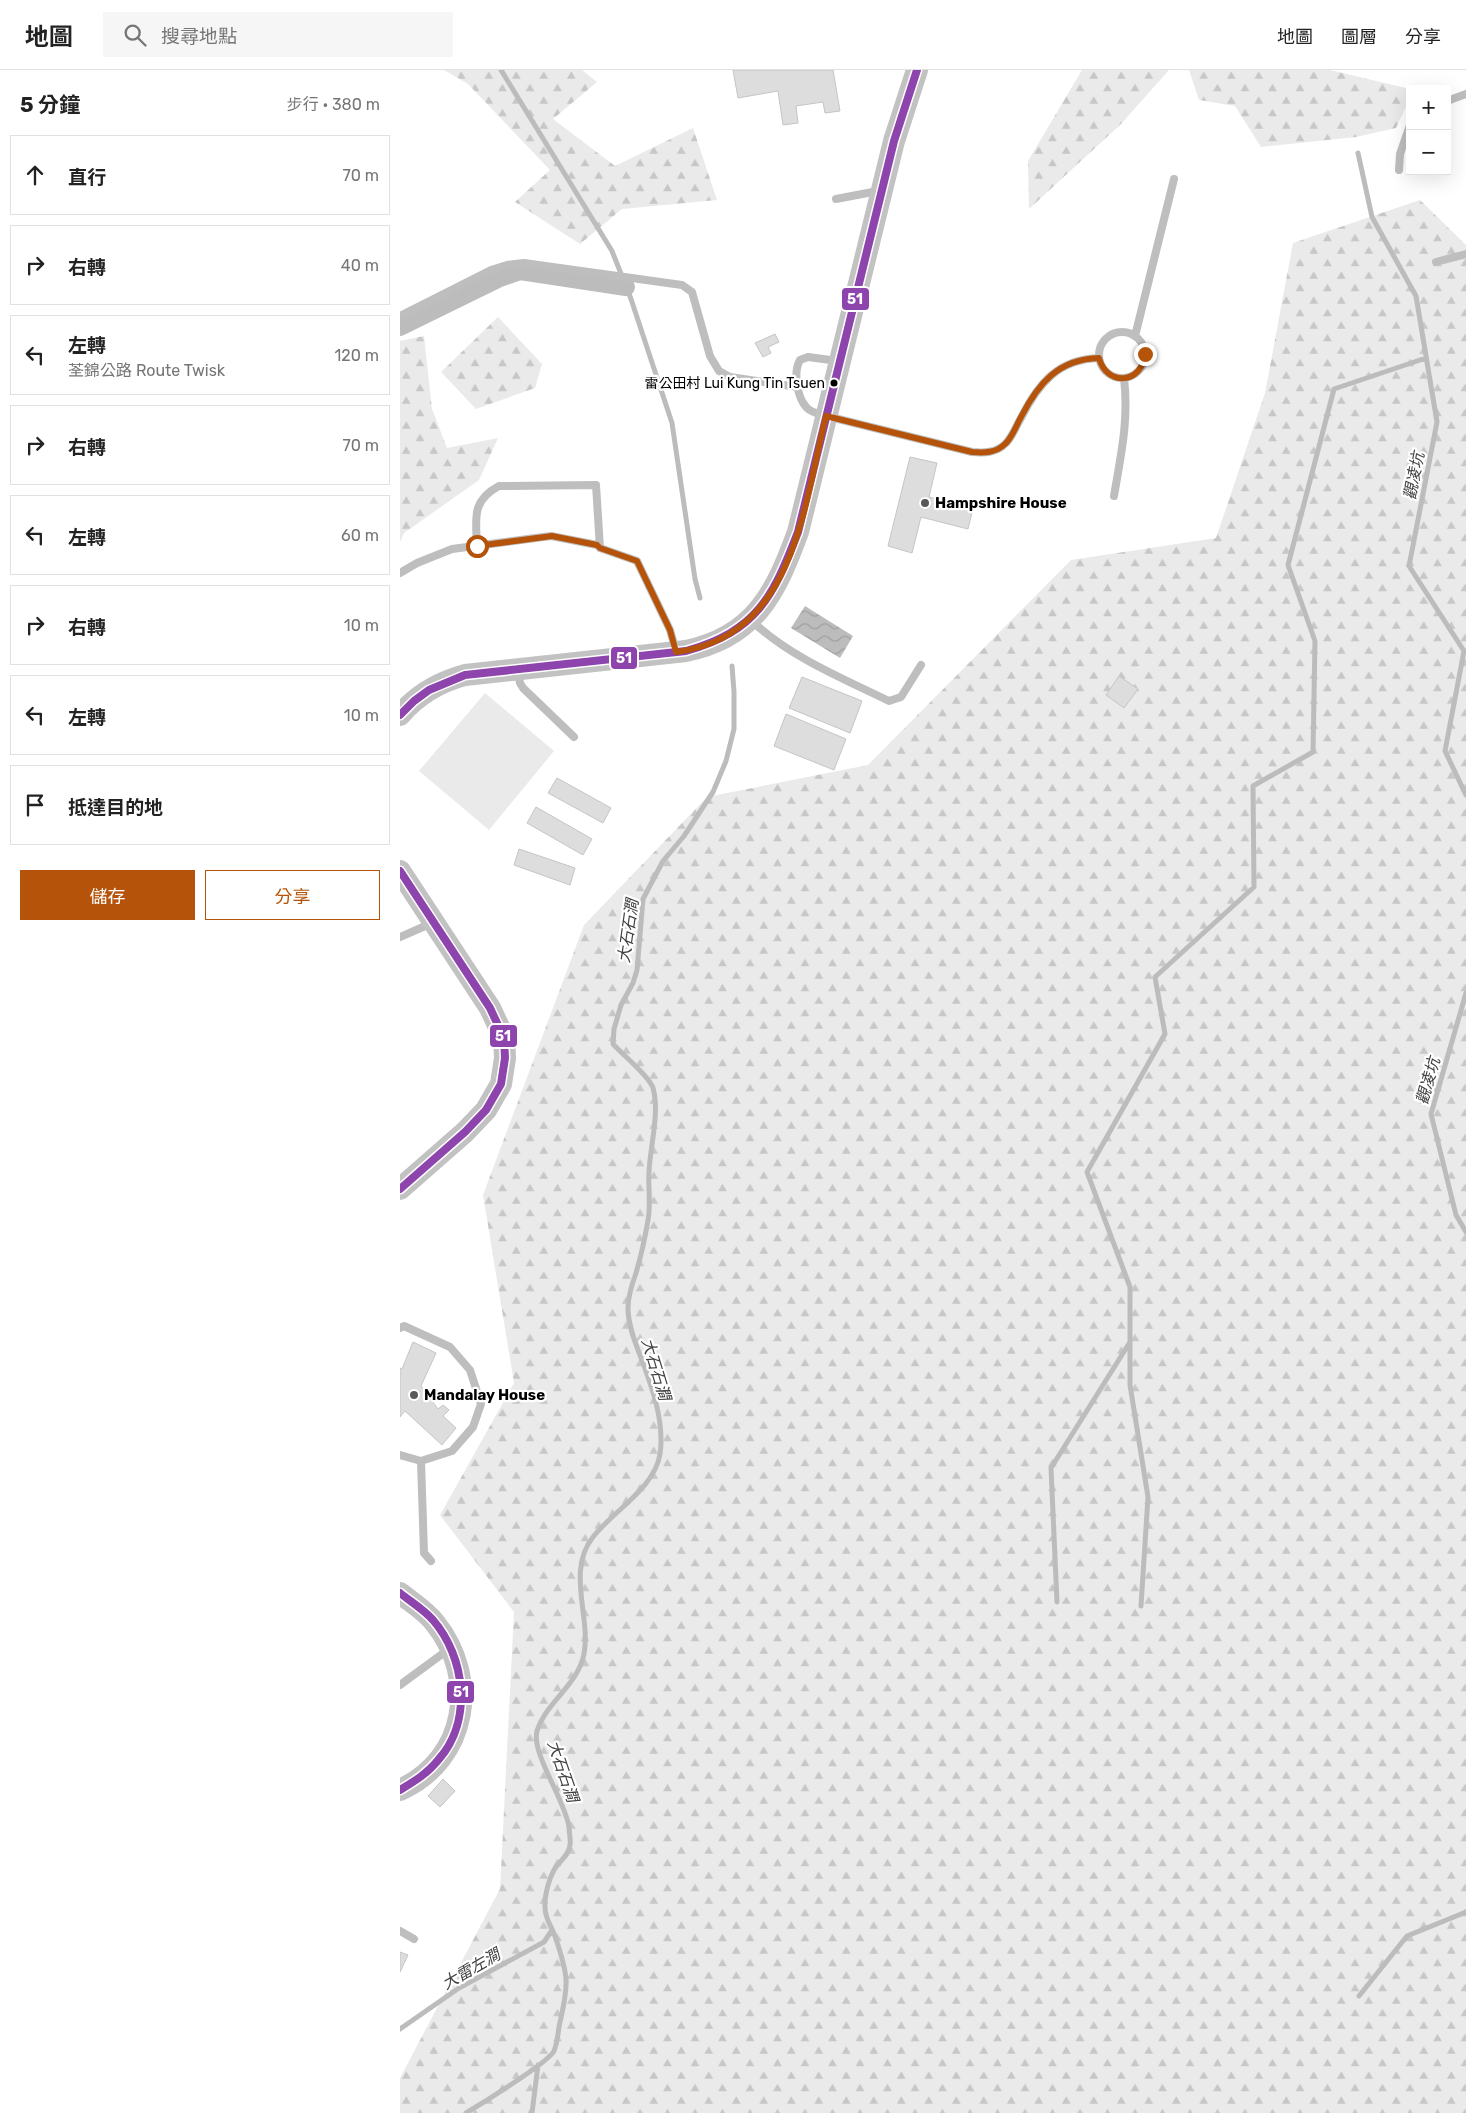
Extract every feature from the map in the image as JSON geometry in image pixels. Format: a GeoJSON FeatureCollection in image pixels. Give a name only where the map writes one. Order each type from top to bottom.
{"type":"FeatureCollection","features":[{"type":"Feature","properties":{"kind":"main road"},"geometry":{"type":"LineString","coordinates":[[400,716],[422,694],[443,682],[476,673],[676,652],[706,645],[729,634],[750,620],[771,596],[783,573],[798,532],[894,141],[917,70]]}},
{"type":"Feature","properties":{"kind":"main road"},"geometry":{"type":"LineString","coordinates":[[400,871],[496,1018],[504,1038],[504,1067],[498,1092],[486,1110],[469,1128],[400,1189]]}},
{"type":"Feature","properties":{"kind":"main road"},"geometry":{"type":"LineString","coordinates":[[400,1593],[433,1620],[451,1648],[459,1669],[462,1688],[460,1718],[443,1755],[414,1782],[400,1790]]}},
{"type":"Feature","properties":{"kind":"main road"},"geometry":{"type":"LineString","coordinates":[[400,1606],[451,1648]]}},
{"type":"Feature","properties":{"kind":"lane"},"geometry":{"type":"LineString","coordinates":[[1451,99],[1466,94]]}},
{"type":"Feature","properties":{"kind":"lane"},"geometry":{"type":"LineString","coordinates":[[1399,170],[1400,154],[1408,130]]}},
{"type":"Feature","properties":{"kind":"lane"},"geometry":{"type":"LineString","coordinates":[[1135,336],[1174,179]]}},
{"type":"Feature","properties":{"kind":"lane"},"geometry":{"type":"LineString","coordinates":[[836,199],[882,190]]}},
{"type":"Feature","properties":{"kind":"lane"},"geometry":{"type":"LineString","coordinates":[[1436,262],[1466,254]]}},
{"type":"Feature","properties":{"kind":"lane"},"geometry":{"type":"LineString","coordinates":[[400,316],[491,270],[507,265],[524,263],[660,281],[682,285],[692,292],[710,356],[714,365],[723,374],[730,377],[798,387]]}},
{"type":"Feature","properties":{"kind":"lane"},"geometry":{"type":"LineString","coordinates":[[1123,332],[1135,336],[1144,347],[1144,362],[1137,373],[1124,378],[1113,377],[1101,364],[1099,358],[1102,345],[1110,336],[1123,332]]}},
{"type":"Feature","properties":{"kind":"lane"},"geometry":{"type":"LineString","coordinates":[[839,361],[808,357],[800,360],[796,367],[798,387],[808,410],[972,452],[991,452],[1007,442],[1033,394],[1049,377],[1065,366],[1082,360],[1099,358]]}},
{"type":"Feature","properties":{"kind":"lane"},"geometry":{"type":"LineString","coordinates":[[1114,496],[1126,423],[1127,404],[1124,378]]}},
{"type":"Feature","properties":{"kind":"lane"},"geometry":{"type":"LineString","coordinates":[[477,546],[476,513],[480,502],[487,492],[499,486],[596,485],[600,548]]}},
{"type":"Feature","properties":{"kind":"lane"},"geometry":{"type":"LineString","coordinates":[[400,573],[417,563],[452,549],[552,536],[597,545],[600,548],[637,561],[670,630],[676,652]]}},
{"type":"Feature","properties":{"kind":"lane"},"geometry":{"type":"LineString","coordinates":[[750,620],[771,639],[800,656],[890,700],[901,697],[921,665]]}},
{"type":"Feature","properties":{"kind":"lane"},"geometry":{"type":"LineString","coordinates":[[517,668],[523,688],[574,737]]}},
{"type":"Feature","properties":{"kind":"lane"},"geometry":{"type":"LineString","coordinates":[[400,937],[434,922]]}},
{"type":"Feature","properties":{"kind":"lane"},"geometry":{"type":"LineString","coordinates":[[400,1328],[404,1326],[450,1347],[470,1370],[481,1404],[473,1427],[452,1451],[421,1461],[400,1455]]}},
{"type":"Feature","properties":{"kind":"lane"},"geometry":{"type":"LineString","coordinates":[[421,1461],[424,1554],[431,1561]]}},
{"type":"Feature","properties":{"kind":"lane"},"geometry":{"type":"LineString","coordinates":[[400,1685],[451,1648]]}},
{"type":"Feature","properties":{"kind":"lane"},"geometry":{"type":"LineString","coordinates":[[400,1931],[414,1939]]}},
{"type":"Feature","properties":{"kind":"green space"},"geometry":{"type":"Polygon","coordinates":[[[444,70],[582,70],[597,82],[553,119],[615,166],[693,128],[717,200],[622,209],[580,244],[515,202],[550,170],[468,84],[444,70]]]}},
{"type":"Feature","properties":{"kind":"green space"},"geometry":{"type":"Polygon","coordinates":[[[1082,70],[1169,70],[1121,124],[1029,209],[1028,161],[1082,70]]]}},
{"type":"Feature","properties":{"kind":"green space"},"geometry":{"type":"Polygon","coordinates":[[[1189,70],[1330,70],[1406,88],[1406,107],[1396,128],[1356,137],[1261,147],[1235,106],[1199,100],[1189,70]]]}},
{"type":"Feature","properties":{"kind":"green space"},"geometry":{"type":"Polygon","coordinates":[[[1420,200],[1466,245],[1466,2113],[400,2113],[400,2078],[500,1889],[514,1612],[440,1515],[514,1383],[483,1195],[584,925],[707,797],[868,765],[1071,560],[1216,538],[1265,393],[1293,243],[1420,200]]]}},
{"type":"Feature","properties":{"kind":"green space"},"geometry":{"type":"Polygon","coordinates":[[[498,317],[542,364],[535,388],[476,409],[441,372],[498,317]]]}},
{"type":"Feature","properties":{"kind":"green space"},"geometry":{"type":"Polygon","coordinates":[[[424,336],[432,409],[447,448],[498,438],[479,480],[404,533],[400,542],[400,341],[424,336]]]}},
{"type":"Feature","properties":{"kind":"green space"},"geometry":{"type":"Polygon","coordinates":[[[485,693],[554,751],[489,830],[419,771],[485,693]]]}},
{"type":"Feature","properties":{"kind":"water"},"geometry":{"type":"Polygon","coordinates":[[[805,606],[853,636],[840,658],[791,628],[805,606]]]}},
{"type":"Feature","properties":{"kind":"building"},"geometry":{"type":"Polygon","coordinates":[[[733,70],[833,70],[840,111],[825,113],[823,102],[796,106],[798,123],[783,125],[778,91],[738,98],[733,70]]]}},
{"type":"Feature","properties":{"kind":"building"},"geometry":{"type":"Polygon","coordinates":[[[775,334],[779,342],[768,347],[771,353],[763,357],[755,343],[775,334]]]}},
{"type":"Feature","properties":{"kind":"building","name":"Hampshire House"},"geometry":{"type":"Polygon","coordinates":[[[910,457],[937,463],[929,497],[973,508],[968,529],[921,517],[912,553],[888,546],[910,457]]]}},
{"type":"Feature","properties":{"kind":"building"},"geometry":{"type":"Polygon","coordinates":[[[1119,676],[1138,689],[1124,708],[1106,695],[1119,676]]]}},
{"type":"Feature","properties":{"kind":"building"},"geometry":{"type":"Polygon","coordinates":[[[802,677],[862,701],[850,733],[789,708],[802,677]]]}},
{"type":"Feature","properties":{"kind":"building"},"geometry":{"type":"Polygon","coordinates":[[[786,714],[846,739],[834,770],[774,746],[786,714]]]}},
{"type":"Feature","properties":{"kind":"building"},"geometry":{"type":"Polygon","coordinates":[[[557,778],[611,808],[603,823],[548,793],[557,778]]]}},
{"type":"Feature","properties":{"kind":"building"},"geometry":{"type":"Polygon","coordinates":[[[536,807],[592,839],[583,855],[527,823],[536,807]]]}},
{"type":"Feature","properties":{"kind":"building"},"geometry":{"type":"Polygon","coordinates":[[[519,849],[575,868],[570,885],[514,865],[519,849]]]}},
{"type":"Feature","properties":{"kind":"building","name":"Mandalay House"},"geometry":{"type":"Polygon","coordinates":[[[413,1342],[436,1353],[421,1386],[438,1409],[443,1405],[449,1410],[443,1416],[456,1428],[442,1445],[405,1411],[400,1417],[400,1368],[402,1369],[413,1342]]]}},
{"type":"Feature","properties":{"kind":"building"},"geometry":{"type":"Polygon","coordinates":[[[443,1779],[455,1791],[440,1807],[428,1796],[443,1779]]]}},
{"type":"Feature","properties":{"kind":"building"},"geometry":{"type":"Polygon","coordinates":[[[400,1952],[408,1955],[400,1972],[400,1952]]]}},
{"type":"Feature","properties":{"kind":"waterway"},"geometry":{"type":"LineString","coordinates":[[501,70],[612,251],[631,299],[672,423],[695,579],[700,598]]}},
{"type":"Feature","properties":{"kind":"waterway","name":"觀凌坑"},"geometry":{"type":"LineString","coordinates":[[1358,153],[1372,217],[1416,296],[1437,422],[1409,566],[1464,651],[1445,751],[1466,795]]}},
{"type":"Feature","properties":{"kind":"waterway"},"geometry":{"type":"LineString","coordinates":[[400,327],[500,278],[520,271],[626,287]]}},
{"type":"Feature","properties":{"kind":"waterway"},"geometry":{"type":"LineString","coordinates":[[1141,1606],[1148,1497],[1130,1385],[1130,1287],[1087,1172],[1165,1034],[1155,977],[1254,887],[1253,786],[1313,752],[1315,641],[1288,565],[1334,389],[1426,358]]}},
{"type":"Feature","properties":{"kind":"waterway","name":"大石石澗"},"geometry":{"type":"LineString","coordinates":[[466,2113],[514,2083],[554,2051],[564,2003],[565,1969],[547,1918],[545,1904],[552,1874],[569,1849],[569,1827],[543,1764],[536,1740],[537,1731],[547,1711],[575,1675],[581,1665],[584,1654],[585,1624],[580,1579],[581,1564],[585,1550],[601,1528],[642,1489],[650,1478],[660,1454],[661,1441],[661,1429],[656,1403],[632,1332],[628,1308],[629,1295],[641,1254],[649,1214],[649,1172],[655,1119],[655,1097],[651,1083],[613,1044],[614,1029],[621,1005],[633,983],[637,970],[643,899],[663,861],[684,836],[713,792],[726,761],[734,729],[732,666]]}},
{"type":"Feature","properties":{"kind":"waterway","name":"觀凌坑"},"geometry":{"type":"LineString","coordinates":[[1466,993],[1431,1114],[1456,1215],[1466,1232]]}},
{"type":"Feature","properties":{"kind":"waterway"},"geometry":{"type":"LineString","coordinates":[[1057,1602],[1051,1468],[1130,1342]]}},
{"type":"Feature","properties":{"kind":"waterway"},"geometry":{"type":"LineString","coordinates":[[1359,1996],[1407,1936],[1466,1912]]}},
{"type":"Feature","properties":{"kind":"waterway","name":"大雷左澗"},"geometry":{"type":"LineString","coordinates":[[400,2029],[459,1988],[544,1942],[552,1930]]}},
{"type":"Feature","properties":{"kind":"waterway"},"geometry":{"type":"LineString","coordinates":[[532,2113],[538,2065]]}},
{"type":"Feature","properties":{"kind":"transit line","name":"51"},"geometry":{"type":"LineString","coordinates":[[400,715],[429,690],[465,675],[686,651],[710,643],[730,633],[746,622],[759,608],[780,575],[798,532],[894,141],[917,70]]}},
{"type":"Feature","properties":{"kind":"transit line","name":"51"},"geometry":{"type":"LineString","coordinates":[[400,871],[490,1008],[504,1038],[505,1058],[501,1084],[486,1110],[465,1132],[400,1189]]}},
{"type":"Feature","properties":{"kind":"transit line","name":"51"},"geometry":{"type":"LineString","coordinates":[[400,1593],[429,1616],[444,1635],[458,1670],[461,1689],[457,1726],[450,1743],[430,1768],[400,1790]]}},
{"type":"Feature","properties":{"kind":"place","name":"雷公田村 Lui Kung Tin Tsuen"},"geometry":{"type":"Point","coordinates":[834,383]}},
{"type":"Feature","properties":{"kind":"place","name":"Hampshire House"},"geometry":{"type":"Point","coordinates":[925,503]}},
{"type":"Feature","properties":{"kind":"place","name":"Mandalay House"},"geometry":{"type":"Point","coordinates":[414,1395]}},
{"type":"Feature","properties":{"kind":"route"},"geometry":{"type":"LineString","coordinates":[[477,546],[552,536],[597,545],[600,548],[637,561],[670,630],[676,652],[696,649],[718,640],[750,620],[771,596],[783,573],[798,532],[826,416],[972,452],[991,452],[1004,446],[1033,394],[1055,372],[1082,360],[1099,358],[1104,369],[1113,377],[1131,377],[1142,368],[1145,354]]}}]}
